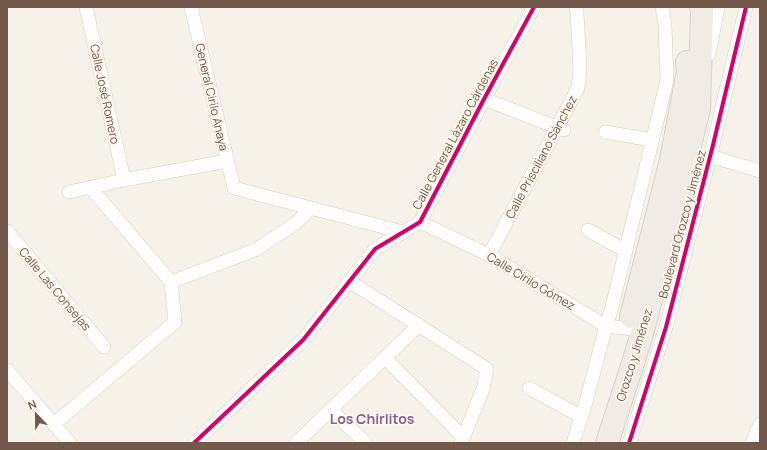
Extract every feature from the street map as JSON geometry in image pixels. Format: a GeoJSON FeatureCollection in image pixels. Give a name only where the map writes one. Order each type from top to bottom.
{"type":"FeatureCollection","features":[{"type":"Feature","properties":{"kind":"highway","name":"Orozco y Jiménez"},"geometry":{"type":"LineString","coordinates":[[607,443],[633,363],[636,329],[688,71],[686,7]]}},
{"type":"Feature","properties":{"kind":"highway","name":"Orozco y Jiménez"},"geometry":{"type":"LineString","coordinates":[[593,443],[618,364],[636,329],[667,239],[699,109],[701,7]]}},
{"type":"Feature","properties":{"kind":"street","name":"Calle José Romero"},"geometry":{"type":"LineString","coordinates":[[86,7],[124,180]]}},
{"type":"Feature","properties":{"kind":"street","name":"General Cirilo Anaya"},"geometry":{"type":"LineString","coordinates":[[191,7],[234,188],[311,208]]}},
{"type":"Feature","properties":{"kind":"street","name":"Calle General Lázaro Cárdenas"},"geometry":{"type":"LineString","coordinates":[[194,443],[304,340],[375,249],[420,222],[484,98],[534,7]]}},
{"type":"Feature","properties":{"kind":"street","name":"Calle Prisciliano Sánchez"},"geometry":{"type":"LineString","coordinates":[[488,255],[562,129],[578,88],[580,68],[576,7]]}},
{"type":"Feature","properties":{"kind":"street"},"geometry":{"type":"LineString","coordinates":[[573,443],[582,417],[611,311],[667,80],[665,26],[662,7]]}},
{"type":"Feature","properties":{"kind":"street"},"geometry":{"type":"LineString","coordinates":[[699,109],[718,7]]}},
{"type":"Feature","properties":{"kind":"street","name":"Boulevard Orozco y Jiménez"},"geometry":{"type":"LineString","coordinates":[[629,443],[666,327],[713,145],[746,7]]}},
{"type":"Feature","properties":{"kind":"street"},"geometry":{"type":"LineString","coordinates":[[484,98],[562,129]]}},
{"type":"Feature","properties":{"kind":"street"},"geometry":{"type":"LineString","coordinates":[[605,132],[652,140]]}},
{"type":"Feature","properties":{"kind":"street"},"geometry":{"type":"LineString","coordinates":[[710,156],[760,171]]}},
{"type":"Feature","properties":{"kind":"street"},"geometry":{"type":"LineString","coordinates":[[69,192],[227,161]]}},
{"type":"Feature","properties":{"kind":"street"},"geometry":{"type":"LineString","coordinates":[[54,424],[175,322],[171,282],[91,188]]}},
{"type":"Feature","properties":{"kind":"street"},"geometry":{"type":"LineString","coordinates":[[171,282],[255,250],[296,223],[311,208],[403,232]]}},
{"type":"Feature","properties":{"kind":"street","name":"Calle Cirilo Gómez"},"geometry":{"type":"LineString","coordinates":[[420,222],[488,255],[606,326],[636,329]]}},
{"type":"Feature","properties":{"kind":"street"},"geometry":{"type":"LineString","coordinates":[[588,230],[626,251]]}},
{"type":"Feature","properties":{"kind":"street","name":"Calle Las Consejas"},"geometry":{"type":"LineString","coordinates":[[7,231],[104,347]]}},
{"type":"Feature","properties":{"kind":"street"},"geometry":{"type":"LineString","coordinates":[[349,282],[487,369],[483,389],[462,440],[385,358]]}},
{"type":"Feature","properties":{"kind":"street"},"geometry":{"type":"LineString","coordinates":[[296,443],[419,325]]}},
{"type":"Feature","properties":{"kind":"street"},"geometry":{"type":"LineString","coordinates":[[7,370],[70,443]]}},
{"type":"Feature","properties":{"kind":"street"},"geometry":{"type":"LineString","coordinates":[[529,388],[582,417]]}},
{"type":"Feature","properties":{"kind":"street"},"geometry":{"type":"LineString","coordinates":[[331,410],[366,443]]}},
{"type":"Feature","properties":{"kind":"street"},"geometry":{"type":"LineString","coordinates":[[752,443],[760,424]]}},
{"type":"Feature","properties":{"kind":"cycle path"},"geometry":{"type":"LineString","coordinates":[[194,443],[303,340],[375,249],[420,222],[534,7]]}},
{"type":"Feature","properties":{"kind":"cycle path"},"geometry":{"type":"LineString","coordinates":[[629,443],[666,327],[713,145],[746,7]]}},
{"type":"Feature","properties":{"kind":"district","name":"Los Chirlitos"},"geometry":{"type":"Point","coordinates":[372,418]}}]}
